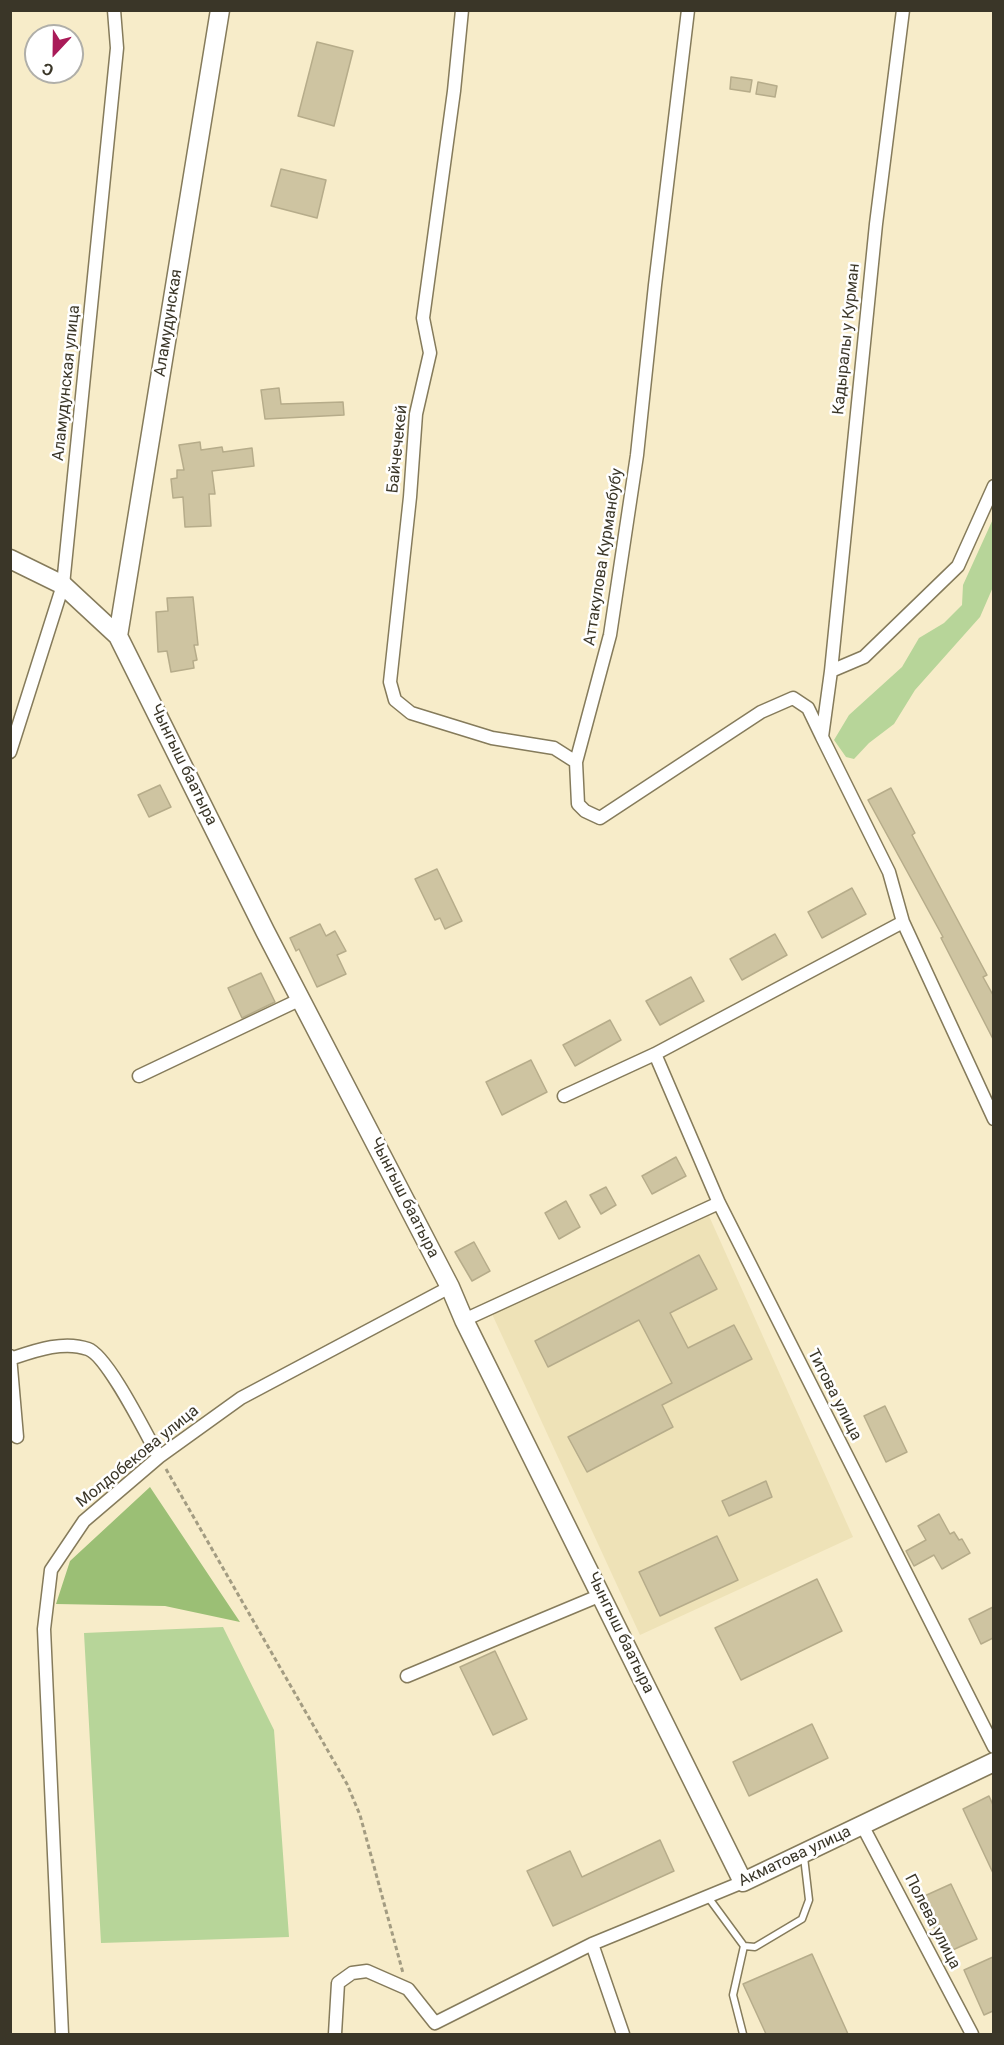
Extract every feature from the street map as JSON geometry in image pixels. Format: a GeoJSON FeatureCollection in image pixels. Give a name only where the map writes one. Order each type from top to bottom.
{"type":"FeatureCollection","features":[{"type":"Feature","properties":{"kind":"main road","name":"Аламудунская"},"geometry":{"type":"LineString","coordinates":[[118,636],[219,10]]}},
{"type":"Feature","properties":{"kind":"main road","name":"Чынгыш баатыра"},"geometry":{"type":"LineString","coordinates":[[10,559],[63,585],[118,636],[301,999],[450,1287],[464,1320],[743,1882]]}},
{"type":"Feature","properties":{"kind":"main road","name":"Акматова улица"},"geometry":{"type":"LineString","coordinates":[[743,1882],[993,1762]]}},
{"type":"Feature","properties":{"kind":"street","name":"Аламудунская улица"},"geometry":{"type":"LineString","coordinates":[[10,752],[63,585],[117,48],[114,10]]}},
{"type":"Feature","properties":{"kind":"street","name":"Байчечекей"},"geometry":{"type":"LineString","coordinates":[[462,10],[454,91],[423,318],[430,353],[416,414],[410,497],[390,682],[395,700],[411,713],[492,738],[554,748],[576,762]]}},
{"type":"Feature","properties":{"kind":"street","name":"Аттакулова Курманбубу"},"geometry":{"type":"LineString","coordinates":[[688,10],[632,489],[610,635],[576,762],[578,804],[585,811],[600,818],[761,712],[793,698],[808,708],[822,737]]}},
{"type":"Feature","properties":{"kind":"street","name":"Кадыралы у Курман"},"geometry":{"type":"LineString","coordinates":[[822,737],[831,671],[876,224],[903,10]]}},
{"type":"Feature","properties":{"kind":"street"},"geometry":{"type":"LineString","coordinates":[[831,671],[864,657],[958,566],[993,486]]}},
{"type":"Feature","properties":{"kind":"street"},"geometry":{"type":"LineString","coordinates":[[822,737],[890,872],[903,922],[993,1119]]}},
{"type":"Feature","properties":{"kind":"street"},"geometry":{"type":"LineString","coordinates":[[564,1096],[655,1054],[903,922]]}},
{"type":"Feature","properties":{"kind":"street"},"geometry":{"type":"LineString","coordinates":[[139,1076],[301,999]]}},
{"type":"Feature","properties":{"kind":"street","name":"Титова улица"},"geometry":{"type":"LineString","coordinates":[[655,1054],[719,1203],[993,1747]]}},
{"type":"Feature","properties":{"kind":"street"},"geometry":{"type":"LineString","coordinates":[[464,1320],[719,1203]]}},
{"type":"Feature","properties":{"kind":"street","name":"Молдобекова улица"},"geometry":{"type":"LineString","coordinates":[[62,2034],[44,1629],[51,1570],[84,1521],[159,1457],[241,1398],[450,1287]]}},
{"type":"Feature","properties":{"kind":"street"},"geometry":{"type":"LineString","coordinates":[[17,1437],[11,1358],[30,1351],[72,1346],[90,1349],[111,1371],[159,1457]]}},
{"type":"Feature","properties":{"kind":"street"},"geometry":{"type":"LineString","coordinates":[[407,1676],[601,1595]]}},
{"type":"Feature","properties":{"kind":"street","name":"Полева улица"},"geometry":{"type":"LineString","coordinates":[[862,1824],[972,2034]]}},
{"type":"Feature","properties":{"kind":"street","name":"Акматова улица"},"geometry":{"type":"LineString","coordinates":[[408,1989],[435,2023],[592,1944],[743,1882]]}},
{"type":"Feature","properties":{"kind":"street"},"geometry":{"type":"LineString","coordinates":[[592,1944],[623,2034]]}},
{"type":"Feature","properties":{"kind":"street"},"geometry":{"type":"LineString","coordinates":[[335,2034],[338,1983],[352,1973],[367,1971],[408,1989]]}},
{"type":"Feature","properties":{"kind":"lane"},"geometry":{"type":"LineString","coordinates":[[744,1946],[755,1947],[802,1919],[809,1900],[803,1853]]}},
{"type":"Feature","properties":{"kind":"lane"},"geometry":{"type":"LineString","coordinates":[[708,1896],[744,1946],[733,1995],[743,2034]]}},
{"type":"Feature","properties":{"kind":"path"},"geometry":{"type":"LineString","coordinates":[[159,1457],[347,1784],[360,1815],[408,1989]]}},
{"type":"Feature","properties":{"kind":"shaded area"},"geometry":{"type":"Polygon","coordinates":[[[709,1216],[853,1537],[640,1635],[492,1314],[709,1216]]]}},
{"type":"Feature","properties":{"kind":"green space"},"geometry":{"type":"Polygon","coordinates":[[[993,519],[993,587],[980,617],[915,690],[894,724],[869,743],[854,759],[846,757],[834,740],[849,715],[902,667],[919,638],[944,623],[962,605],[963,585],[993,519]]]}},
{"type":"Feature","properties":{"kind":"green space"},"geometry":{"type":"Polygon","coordinates":[[[150,1487],[240,1622],[165,1606],[56,1604],[70,1561],[150,1487]]]}},
{"type":"Feature","properties":{"kind":"green space"},"geometry":{"type":"Polygon","coordinates":[[[223,1627],[274,1730],[289,1937],[101,1943],[84,1633],[223,1627]]]}},
{"type":"Feature","properties":{"kind":"building"},"geometry":{"type":"Polygon","coordinates":[[[317,42],[353,51],[334,126],[298,116],[317,42]]]}},
{"type":"Feature","properties":{"kind":"building"},"geometry":{"type":"Polygon","coordinates":[[[731,77],[752,80],[750,92],[730,89],[731,77]]]}},
{"type":"Feature","properties":{"kind":"building"},"geometry":{"type":"Polygon","coordinates":[[[758,82],[777,86],[775,97],[756,94],[758,82]]]}},
{"type":"Feature","properties":{"kind":"building"},"geometry":{"type":"Polygon","coordinates":[[[281,169],[326,180],[317,218],[271,206],[281,169]]]}},
{"type":"Feature","properties":{"kind":"building"},"geometry":{"type":"Polygon","coordinates":[[[279,388],[281,404],[343,402],[344,415],[265,419],[261,390],[279,388]]]}},
{"type":"Feature","properties":{"kind":"building"},"geometry":{"type":"Polygon","coordinates":[[[200,442],[201,450],[222,447],[223,452],[252,448],[254,466],[212,471],[215,494],[209,494],[211,526],[185,527],[183,497],[173,498],[171,479],[177,478],[177,470],[184,470],[179,445],[200,442]]]}},
{"type":"Feature","properties":{"kind":"building"},"geometry":{"type":"Polygon","coordinates":[[[193,597],[198,645],[194,645],[197,660],[193,661],[194,668],[171,672],[167,651],[158,652],[156,612],[168,611],[167,598],[193,597]]]}},
{"type":"Feature","properties":{"kind":"building"},"geometry":{"type":"Polygon","coordinates":[[[160,785],[171,807],[149,817],[138,795],[160,785]]]}},
{"type":"Feature","properties":{"kind":"building"},"geometry":{"type":"Polygon","coordinates":[[[891,788],[915,833],[912,835],[987,975],[983,977],[993,995],[993,1039],[941,938],[943,937],[868,800],[891,788]]]}},
{"type":"Feature","properties":{"kind":"building"},"geometry":{"type":"Polygon","coordinates":[[[437,869],[462,921],[445,929],[440,918],[435,920],[415,879],[437,869]]]}},
{"type":"Feature","properties":{"kind":"building"},"geometry":{"type":"Polygon","coordinates":[[[852,888],[866,914],[822,938],[808,912],[852,888]]]}},
{"type":"Feature","properties":{"kind":"building"},"geometry":{"type":"Polygon","coordinates":[[[320,924],[326,936],[335,931],[346,951],[337,955],[346,974],[317,987],[299,949],[296,951],[290,938],[320,924]]]}},
{"type":"Feature","properties":{"kind":"building"},"geometry":{"type":"Polygon","coordinates":[[[775,934],[787,955],[742,980],[730,959],[775,934]]]}},
{"type":"Feature","properties":{"kind":"building"},"geometry":{"type":"Polygon","coordinates":[[[261,973],[275,1002],[242,1018],[228,988],[261,973]]]}},
{"type":"Feature","properties":{"kind":"building"},"geometry":{"type":"Polygon","coordinates":[[[691,977],[704,1001],[660,1025],[646,1001],[691,977]]]}},
{"type":"Feature","properties":{"kind":"building"},"geometry":{"type":"Polygon","coordinates":[[[610,1020],[621,1040],[575,1066],[563,1045],[610,1020]]]}},
{"type":"Feature","properties":{"kind":"building"},"geometry":{"type":"Polygon","coordinates":[[[531,1060],[547,1092],[502,1115],[486,1082],[531,1060]]]}},
{"type":"Feature","properties":{"kind":"building"},"geometry":{"type":"Polygon","coordinates":[[[676,1157],[686,1176],[652,1194],[642,1176],[676,1157]]]}},
{"type":"Feature","properties":{"kind":"building"},"geometry":{"type":"Polygon","coordinates":[[[606,1187],[616,1205],[601,1214],[590,1195],[606,1187]]]}},
{"type":"Feature","properties":{"kind":"building"},"geometry":{"type":"Polygon","coordinates":[[[566,1201],[580,1227],[559,1239],[545,1213],[566,1201]]]}},
{"type":"Feature","properties":{"kind":"building"},"geometry":{"type":"Polygon","coordinates":[[[474,1242],[490,1271],[472,1281],[455,1252],[474,1242]]]}},
{"type":"Feature","properties":{"kind":"building"},"geometry":{"type":"Polygon","coordinates":[[[699,1255],[717,1289],[670,1313],[688,1348],[734,1325],[752,1359],[662,1405],[673,1427],[587,1472],[568,1437],[672,1383],[639,1320],[548,1367],[535,1341],[699,1255]]]}},
{"type":"Feature","properties":{"kind":"building"},"geometry":{"type":"Polygon","coordinates":[[[885,1406],[907,1452],[886,1462],[864,1416],[885,1406]]]}},
{"type":"Feature","properties":{"kind":"building"},"geometry":{"type":"Polygon","coordinates":[[[766,1481],[772,1497],[729,1516],[722,1501],[766,1481]]]}},
{"type":"Feature","properties":{"kind":"building"},"geometry":{"type":"Polygon","coordinates":[[[939,1514],[950,1534],[954,1532],[959,1540],[962,1539],[970,1553],[942,1569],[934,1555],[914,1566],[906,1551],[926,1540],[918,1526],[939,1514]]]}},
{"type":"Feature","properties":{"kind":"building"},"geometry":{"type":"Polygon","coordinates":[[[717,1536],[738,1580],[660,1616],[639,1572],[717,1536]]]}},
{"type":"Feature","properties":{"kind":"building"},"geometry":{"type":"Polygon","coordinates":[[[817,1579],[842,1631],[741,1680],[715,1628],[817,1579]]]}},
{"type":"Feature","properties":{"kind":"building"},"geometry":{"type":"Polygon","coordinates":[[[993,1607],[993,1638],[981,1644],[969,1619],[993,1607]]]}},
{"type":"Feature","properties":{"kind":"building"},"geometry":{"type":"Polygon","coordinates":[[[495,1651],[527,1719],[493,1735],[460,1667],[495,1651]]]}},
{"type":"Feature","properties":{"kind":"building"},"geometry":{"type":"Polygon","coordinates":[[[812,1724],[828,1758],[749,1796],[733,1762],[812,1724]]]}},
{"type":"Feature","properties":{"kind":"building"},"geometry":{"type":"Polygon","coordinates":[[[989,1796],[993,1805],[993,1873],[963,1809],[989,1796]]]}},
{"type":"Feature","properties":{"kind":"building"},"geometry":{"type":"Polygon","coordinates":[[[660,1840],[674,1871],[553,1926],[527,1871],[570,1851],[582,1877],[660,1840]]]}},
{"type":"Feature","properties":{"kind":"building"},"geometry":{"type":"Polygon","coordinates":[[[951,1884],[977,1939],[946,1953],[920,1898],[951,1884]]]}},
{"type":"Feature","properties":{"kind":"building"},"geometry":{"type":"Polygon","coordinates":[[[812,1954],[848,2034],[766,2034],[743,1984],[812,1954]]]}},
{"type":"Feature","properties":{"kind":"building"},"geometry":{"type":"Polygon","coordinates":[[[993,1957],[993,2011],[984,2015],[964,1970],[993,1957]]]}}]}
